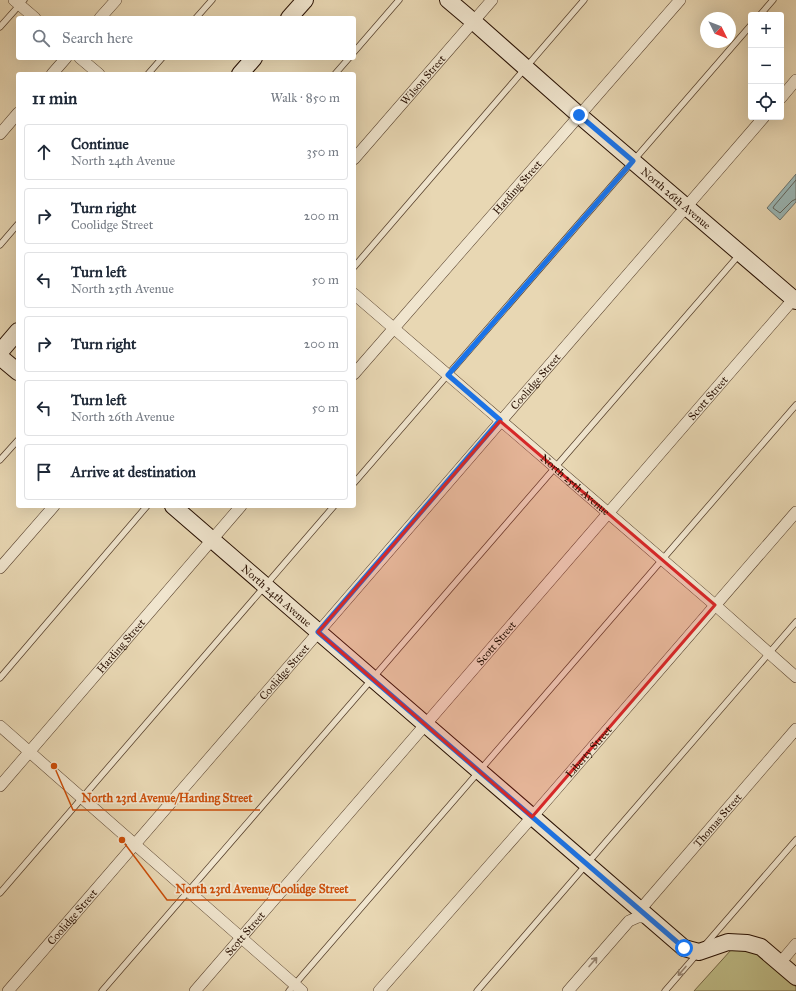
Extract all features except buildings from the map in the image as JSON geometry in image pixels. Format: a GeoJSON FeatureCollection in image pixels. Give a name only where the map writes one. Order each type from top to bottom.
{"type":"FeatureCollection","features":[{"type":"Feature","properties":{"kind":"street"},"geometry":{"type":"LineString","coordinates":[[102,16],[116,0]]}},
{"type":"Feature","properties":{"kind":"street"},"geometry":{"type":"LineString","coordinates":[[291,16],[305,0]]}},
{"type":"Feature","properties":{"kind":"street","name":"North 26th Avenue"},"geometry":{"type":"LineString","coordinates":[[448,0],[579,115],[795,299]]}},
{"type":"Feature","properties":{"kind":"street","name":"Wilson Street"},"geometry":{"type":"LineString","coordinates":[[356,157],[492,0]]}},
{"type":"Feature","properties":{"kind":"street","name":"Harding Street"},"geometry":{"type":"LineString","coordinates":[[356,372],[680,0]]}},
{"type":"Feature","properties":{"kind":"street"},"geometry":{"type":"LineString","coordinates":[[19,2],[33,16]]}},
{"type":"Feature","properties":{"kind":"street"},"geometry":{"type":"LineString","coordinates":[[54,72],[64,60]]}},
{"type":"Feature","properties":{"kind":"street"},"geometry":{"type":"LineString","coordinates":[[82,60],[97,72]]}},
{"type":"Feature","properties":{"kind":"street"},"geometry":{"type":"LineString","coordinates":[[242,72],[252,60]]}},
{"type":"Feature","properties":{"kind":"street"},"geometry":{"type":"LineString","coordinates":[[784,94],[796,80]]}},
{"type":"Feature","properties":{"kind":"street"},"geometry":{"type":"LineString","coordinates":[[0,134],[16,115]]}},
{"type":"Feature","properties":{"kind":"street","name":"Coolidge Street"},"geometry":{"type":"LineString","coordinates":[[8,991],[500,420],[761,120]]}},
{"type":"Feature","properties":{"kind":"street","name":"North 25th Avenue"},"geometry":{"type":"LineString","coordinates":[[356,296],[715,605],[796,677]]}},
{"type":"Feature","properties":{"kind":"street","name":"Scott Street"},"geometry":{"type":"LineString","coordinates":[[195,991],[424,725],[795,299]]}},
{"type":"Feature","properties":{"kind":"street"},"geometry":{"type":"LineString","coordinates":[[0,352],[16,333]]}},
{"type":"Feature","properties":{"kind":"street"},"geometry":{"type":"LineString","coordinates":[[0,357],[16,370]]}},
{"type":"Feature","properties":{"kind":"street"},"geometry":{"type":"LineString","coordinates":[[0,568],[52,508]]}},
{"type":"Feature","properties":{"kind":"street","name":"North 24th Avenue"},"geometry":{"type":"LineString","coordinates":[[175,508],[643,914],[684,948],[699,952]]}},
{"type":"Feature","properties":{"kind":"street","name":"Harding Street"},"geometry":{"type":"LineString","coordinates":[[0,786],[239,508]]}},
{"type":"Feature","properties":{"kind":"street","name":"Liberty Street"},"geometry":{"type":"LineString","coordinates":[[379,991],[796,512]]}},
{"type":"Feature","properties":{"kind":"street"},"geometry":{"type":"LineString","coordinates":[[0,726],[242,937],[296,989]]}},
{"type":"Feature","properties":{"kind":"street","name":"Thomas Street"},"geometry":{"type":"LineString","coordinates":[[643,914],[796,729]]}},
{"type":"Feature","properties":{"kind":"street"},"geometry":{"type":"LineString","coordinates":[[568,991],[628,921],[638,918],[643,914]]}},
{"type":"Feature","properties":{"kind":"street"},"geometry":{"type":"LineString","coordinates":[[699,952],[728,942],[747,943],[761,947],[796,977]]}},
{"type":"Feature","properties":{"kind":"street"},"geometry":{"type":"LineString","coordinates":[[780,963],[796,944]]}},
{"type":"Feature","properties":{"kind":"lane"},"geometry":{"type":"LineString","coordinates":[[198,16],[212,0]]}},
{"type":"Feature","properties":{"kind":"lane"},"geometry":{"type":"LineString","coordinates":[[356,50],[399,0]]}},
{"type":"Feature","properties":{"kind":"lane"},"geometry":{"type":"LineString","coordinates":[[356,265],[584,0]]}},
{"type":"Feature","properties":{"kind":"lane"},"geometry":{"type":"LineString","coordinates":[[763,12],[773,0]]}},
{"type":"Feature","properties":{"kind":"lane"},"geometry":{"type":"LineString","coordinates":[[0,27],[19,2]]}},
{"type":"Feature","properties":{"kind":"lane"},"geometry":{"type":"LineString","coordinates":[[356,481],[748,28]]}},
{"type":"Feature","properties":{"kind":"lane"},"geometry":{"type":"LineString","coordinates":[[150,72],[160,60]]}},
{"type":"Feature","properties":{"kind":"lane"},"geometry":{"type":"LineString","coordinates":[[337,72],[347,60]]}},
{"type":"Feature","properties":{"kind":"lane"},"geometry":{"type":"LineString","coordinates":[[0,245],[16,226]]}},
{"type":"Feature","properties":{"kind":"lane"},"geometry":{"type":"LineString","coordinates":[[102,991],[740,253]]}},
{"type":"Feature","properties":{"kind":"lane"},"geometry":{"type":"LineString","coordinates":[[296,989],[479,771],[796,405]]}},
{"type":"Feature","properties":{"kind":"lane"},"geometry":{"type":"LineString","coordinates":[[0,460],[16,442]]}},
{"type":"Feature","properties":{"kind":"lane"},"geometry":{"type":"LineString","coordinates":[[0,678],[145,508]]}},
{"type":"Feature","properties":{"kind":"lane"},"geometry":{"type":"LineString","coordinates":[[0,893],[332,508]]}},
{"type":"Feature","properties":{"kind":"lane"},"geometry":{"type":"LineString","coordinates":[[476,991],[796,622]]}},
{"type":"Feature","properties":{"kind":"lane"},"geometry":{"type":"LineString","coordinates":[[665,991],[796,840]]}},
{"type":"Feature","properties":{"kind":"highlighted area"},"geometry":{"type":"Polygon","coordinates":[[[500,421],[715,605],[532,817],[318,632],[500,421]]]}},
{"type":"Feature","properties":{"kind":"shaded area"},"geometry":{"type":"Polygon","coordinates":[[[731,950],[752,951],[765,959],[796,987],[796,991],[694,991],[731,950]]]}},
{"type":"Feature","properties":{"kind":"water"},"geometry":{"type":"Polygon","coordinates":[[[796,174],[796,202],[780,220],[767,208],[796,174]]]}},
{"type":"Feature","properties":{"kind":"place","name":"North 23rd Avenue/Harding Street"},"geometry":{"type":"Point","coordinates":[54,766]}},
{"type":"Feature","properties":{"kind":"place","name":"North 23rd Avenue/Coolidge Street"},"geometry":{"type":"Point","coordinates":[122,840]}},
{"type":"Feature","properties":{"kind":"route"},"geometry":{"type":"LineString","coordinates":[[579,115],[633,161],[448,375],[500,420],[318,632],[684,948]]}}]}
